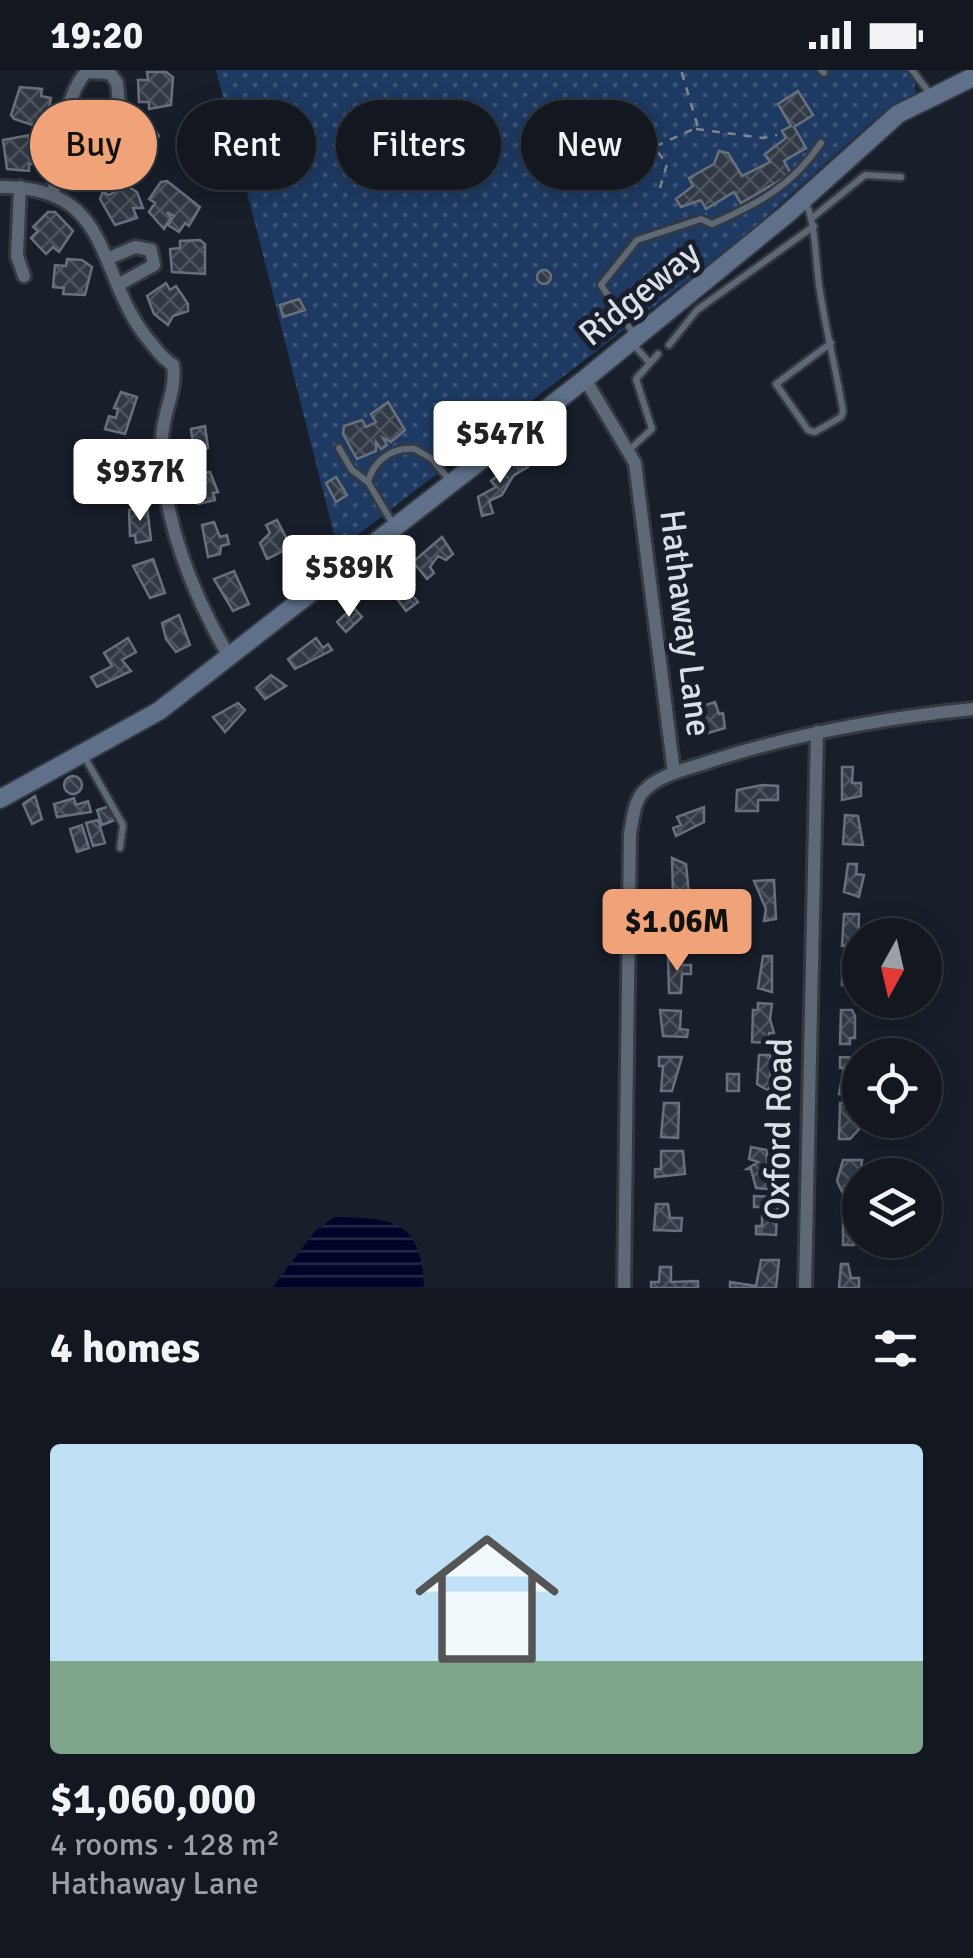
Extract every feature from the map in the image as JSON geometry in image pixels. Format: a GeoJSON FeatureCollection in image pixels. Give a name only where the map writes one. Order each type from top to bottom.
{"type":"FeatureCollection","features":[{"type":"Feature","properties":{"kind":"street"},"geometry":{"type":"LineString","coordinates":[[86,72],[110,73],[117,83],[118,103],[64,136],[76,84],[86,72]]}},
{"type":"Feature","properties":{"kind":"street","name":"Ridgeway"},"geometry":{"type":"LineString","coordinates":[[0,799],[159,711],[585,379],[805,198],[898,114],[973,77]]}},
{"type":"Feature","properties":{"kind":"street"},"geometry":{"type":"LineString","coordinates":[[0,187],[54,193],[90,223],[137,324],[164,360],[170,397],[162,437],[163,468],[182,558],[228,656]]}},
{"type":"Feature","properties":{"kind":"street"},"geometry":{"type":"LineString","coordinates":[[20,187],[17,256],[24,276]]}},
{"type":"Feature","properties":{"kind":"street"},"geometry":{"type":"LineString","coordinates":[[107,259],[135,247],[151,250],[154,265],[148,272],[118,285]]}},
{"type":"Feature","properties":{"kind":"street","name":"Hathaway Lane"},"geometry":{"type":"LineString","coordinates":[[585,379],[635,463],[674,773],[646,788],[637,800],[630,833],[624,1288]]}},
{"type":"Feature","properties":{"kind":"street"},"geometry":{"type":"LineString","coordinates":[[674,773],[816,732],[973,709]]}},
{"type":"Feature","properties":{"kind":"street","name":"Oxford Road"},"geometry":{"type":"LineString","coordinates":[[805,1288],[816,732]]}},
{"type":"Feature","properties":{"kind":"lane"},"geometry":{"type":"LineString","coordinates":[[912,70],[932,96]]}},
{"type":"Feature","properties":{"kind":"lane"},"geometry":{"type":"LineString","coordinates":[[649,362],[600,285],[637,240],[701,219],[712,224],[767,199],[791,182],[821,142]]}},
{"type":"Feature","properties":{"kind":"lane"},"geometry":{"type":"LineString","coordinates":[[669,345],[697,310],[813,222],[865,175],[901,178]]}},
{"type":"Feature","properties":{"kind":"lane"},"geometry":{"type":"LineString","coordinates":[[805,198],[813,222],[843,410],[841,417],[816,432],[808,430],[776,384],[831,343]]}},
{"type":"Feature","properties":{"kind":"lane"},"geometry":{"type":"LineString","coordinates":[[735,256],[748,273]]}},
{"type":"Feature","properties":{"kind":"lane"},"geometry":{"type":"LineString","coordinates":[[629,450],[652,429],[636,384],[658,354]]}},
{"type":"Feature","properties":{"kind":"lane"},"geometry":{"type":"LineString","coordinates":[[340,448],[352,470],[368,482],[394,525]]}},
{"type":"Feature","properties":{"kind":"lane"},"geometry":{"type":"LineString","coordinates":[[368,482],[378,462],[406,448],[426,454],[452,483]]}},
{"type":"Feature","properties":{"kind":"lane"},"geometry":{"type":"LineString","coordinates":[[84,755],[123,824],[120,848]]}},
{"type":"Feature","properties":{"kind":"path"},"geometry":{"type":"LineString","coordinates":[[681,70],[698,120],[694,129]]}},
{"type":"Feature","properties":{"kind":"path"},"geometry":{"type":"LineString","coordinates":[[660,188],[667,164],[654,147],[694,129],[763,138],[777,135]]}},
{"type":"Feature","properties":{"kind":"shaded area"},"geometry":{"type":"Polygon","coordinates":[[[216,70],[913,70],[916,95],[872,122],[738,242],[338,550],[246,190],[316,190],[316,100],[224,100],[216,70]]]}},
{"type":"Feature","properties":{"kind":"shaded area"},"geometry":{"type":"Polygon","coordinates":[[[334,1217],[373,1219],[401,1227],[417,1248],[424,1288],[272,1288],[315,1231],[334,1217]]]}},
{"type":"Feature","properties":{"kind":"building"},"geometry":{"type":"Polygon","coordinates":[[[147,72],[166,72],[173,77],[171,105],[157,108],[157,100],[139,100],[138,80],[148,80],[147,72]]]}},
{"type":"Feature","properties":{"kind":"building"},"geometry":{"type":"Polygon","coordinates":[[[20,87],[42,89],[41,96],[51,98],[30,100],[30,124],[11,115],[20,87]]]}},
{"type":"Feature","properties":{"kind":"building"},"geometry":{"type":"Polygon","coordinates":[[[798,91],[813,115],[794,127],[806,148],[784,161],[791,174],[741,203],[734,192],[706,209],[701,200],[681,207],[676,199],[693,186],[689,178],[714,164],[719,151],[728,153],[742,176],[770,162],[765,154],[786,138],[782,131],[791,126],[778,104],[798,91]]]}},
{"type":"Feature","properties":{"kind":"building"},"geometry":{"type":"Polygon","coordinates":[[[30,135],[29,171],[7,169],[3,140],[30,135]]]}},
{"type":"Feature","properties":{"kind":"building"},"geometry":{"type":"Polygon","coordinates":[[[167,181],[200,207],[189,226],[185,223],[179,232],[168,225],[174,216],[167,212],[171,218],[164,229],[149,212],[155,203],[149,199],[161,182],[167,181]]]}},
{"type":"Feature","properties":{"kind":"building"},"geometry":{"type":"Polygon","coordinates":[[[118,190],[134,190],[143,208],[133,208],[137,218],[115,225],[100,199],[103,192],[109,195],[118,190]]]}},
{"type":"Feature","properties":{"kind":"building"},"geometry":{"type":"Polygon","coordinates":[[[48,212],[55,212],[73,231],[59,252],[53,247],[46,254],[31,238],[38,231],[33,227],[48,212]]]}},
{"type":"Feature","properties":{"kind":"building"},"geometry":{"type":"Polygon","coordinates":[[[200,240],[205,244],[205,274],[172,272],[170,249],[180,248],[180,241],[200,240]]]}},
{"type":"Feature","properties":{"kind":"building"},"geometry":{"type":"Polygon","coordinates":[[[67,259],[82,260],[92,267],[85,295],[63,294],[64,288],[53,287],[55,265],[66,266],[67,259]]]}},
{"type":"Feature","properties":{"kind":"building"},"geometry":{"type":"Polygon","coordinates":[[[544,270],[551,277],[544,284],[537,277],[544,270]]]}},
{"type":"Feature","properties":{"kind":"building"},"geometry":{"type":"Polygon","coordinates":[[[166,283],[170,290],[176,286],[188,304],[188,311],[173,316],[168,325],[154,314],[147,296],[166,283]]]}},
{"type":"Feature","properties":{"kind":"building"},"geometry":{"type":"Polygon","coordinates":[[[299,299],[305,310],[283,317],[280,305],[299,299]]]}},
{"type":"Feature","properties":{"kind":"building"},"geometry":{"type":"Polygon","coordinates":[[[121,392],[137,397],[125,434],[105,429],[109,416],[116,418],[118,409],[114,408],[121,392]]]}},
{"type":"Feature","properties":{"kind":"building"},"geometry":{"type":"Polygon","coordinates":[[[388,402],[405,430],[391,442],[383,438],[387,445],[381,449],[376,442],[376,451],[357,459],[343,434],[344,426],[362,420],[366,427],[376,422],[371,414],[388,402]]]}},
{"type":"Feature","properties":{"kind":"building"},"geometry":{"type":"Polygon","coordinates":[[[205,426],[208,448],[194,450],[191,429],[205,426]]]}},
{"type":"Feature","properties":{"kind":"building"},"geometry":{"type":"Polygon","coordinates":[[[520,457],[528,467],[513,476],[502,495],[489,501],[493,513],[482,516],[478,497],[496,487],[491,481],[520,457]]]}},
{"type":"Feature","properties":{"kind":"building"},"geometry":{"type":"Polygon","coordinates":[[[132,462],[142,488],[125,492],[118,466],[132,462]]]}},
{"type":"Feature","properties":{"kind":"building"},"geometry":{"type":"Polygon","coordinates":[[[210,472],[218,492],[213,493],[215,500],[198,504],[193,480],[195,475],[210,472]]]}},
{"type":"Feature","properties":{"kind":"building"},"geometry":{"type":"Polygon","coordinates":[[[336,477],[347,495],[336,502],[326,483],[336,477]]]}},
{"type":"Feature","properties":{"kind":"building"},"geometry":{"type":"Polygon","coordinates":[[[147,506],[151,540],[136,543],[135,535],[130,536],[129,510],[147,506]]]}},
{"type":"Feature","properties":{"kind":"building"},"geometry":{"type":"Polygon","coordinates":[[[277,520],[291,547],[267,559],[260,543],[270,533],[266,525],[277,520]]]}},
{"type":"Feature","properties":{"kind":"building"},"geometry":{"type":"Polygon","coordinates":[[[214,522],[220,537],[227,535],[229,544],[221,546],[220,554],[208,557],[202,525],[214,522]]]}},
{"type":"Feature","properties":{"kind":"building"},"geometry":{"type":"Polygon","coordinates":[[[442,537],[453,554],[446,560],[438,556],[430,567],[434,573],[427,579],[413,562],[442,537]]]}},
{"type":"Feature","properties":{"kind":"building"},"geometry":{"type":"Polygon","coordinates":[[[153,559],[165,593],[150,598],[133,566],[153,559]]]}},
{"type":"Feature","properties":{"kind":"building"},"geometry":{"type":"Polygon","coordinates":[[[234,571],[249,604],[233,611],[214,579],[234,571]]]}},
{"type":"Feature","properties":{"kind":"building"},"geometry":{"type":"Polygon","coordinates":[[[411,579],[415,585],[408,590],[418,602],[406,611],[392,592],[411,579]]]}},
{"type":"Feature","properties":{"kind":"building"},"geometry":{"type":"Polygon","coordinates":[[[353,607],[362,617],[346,632],[337,622],[353,607]]]}},
{"type":"Feature","properties":{"kind":"building"},"geometry":{"type":"Polygon","coordinates":[[[179,615],[190,645],[176,652],[166,639],[162,623],[179,615]]]}},
{"type":"Feature","properties":{"kind":"building"},"geometry":{"type":"Polygon","coordinates":[[[128,638],[136,652],[122,660],[131,671],[97,687],[91,677],[112,666],[104,653],[128,638]]]}},
{"type":"Feature","properties":{"kind":"building"},"geometry":{"type":"Polygon","coordinates":[[[316,638],[323,648],[328,644],[332,650],[295,669],[288,659],[316,638]]]}},
{"type":"Feature","properties":{"kind":"building"},"geometry":{"type":"Polygon","coordinates":[[[271,675],[286,686],[265,699],[256,688],[271,675]]]}},
{"type":"Feature","properties":{"kind":"building"},"geometry":{"type":"Polygon","coordinates":[[[715,702],[719,714],[723,713],[725,728],[708,733],[696,708],[715,702]]]}},
{"type":"Feature","properties":{"kind":"building"},"geometry":{"type":"Polygon","coordinates":[[[238,703],[245,710],[225,732],[213,717],[238,703]]]}},
{"type":"Feature","properties":{"kind":"building"},"geometry":{"type":"Polygon","coordinates":[[[842,767],[853,767],[852,783],[861,783],[861,796],[842,800],[842,767]]]}},
{"type":"Feature","properties":{"kind":"building"},"geometry":{"type":"Polygon","coordinates":[[[73,776],[80,778],[80,792],[73,794],[66,792],[64,785],[66,778],[73,776]]]}},
{"type":"Feature","properties":{"kind":"building"},"geometry":{"type":"Polygon","coordinates":[[[778,786],[778,800],[758,800],[758,811],[736,811],[737,790],[778,786]]]}},
{"type":"Feature","properties":{"kind":"building"},"geometry":{"type":"Polygon","coordinates":[[[35,796],[42,819],[32,824],[23,804],[35,796]]]}},
{"type":"Feature","properties":{"kind":"building"},"geometry":{"type":"Polygon","coordinates":[[[74,798],[76,805],[88,801],[91,812],[57,817],[54,804],[74,798]]]}},
{"type":"Feature","properties":{"kind":"building"},"geometry":{"type":"Polygon","coordinates":[[[110,806],[115,820],[102,825],[97,810],[110,806]]]}},
{"type":"Feature","properties":{"kind":"building"},"geometry":{"type":"Polygon","coordinates":[[[704,807],[704,822],[676,836],[673,828],[681,825],[677,817],[704,807]]]}},
{"type":"Feature","properties":{"kind":"building"},"geometry":{"type":"Polygon","coordinates":[[[845,815],[858,816],[863,845],[843,844],[845,815]]]}},
{"type":"Feature","properties":{"kind":"building"},"geometry":{"type":"Polygon","coordinates":[[[98,820],[105,843],[93,846],[86,823],[98,820]]]}},
{"type":"Feature","properties":{"kind":"building"},"geometry":{"type":"Polygon","coordinates":[[[82,825],[89,848],[77,852],[70,829],[82,825]]]}},
{"type":"Feature","properties":{"kind":"building"},"geometry":{"type":"Polygon","coordinates":[[[672,858],[686,864],[689,895],[673,894],[672,858]]]}},
{"type":"Feature","properties":{"kind":"building"},"geometry":{"type":"Polygon","coordinates":[[[848,864],[857,864],[856,874],[864,875],[859,897],[844,892],[848,864]]]}},
{"type":"Feature","properties":{"kind":"building"},"geometry":{"type":"Polygon","coordinates":[[[774,880],[776,919],[764,921],[766,909],[754,881],[774,880]]]}},
{"type":"Feature","properties":{"kind":"building"},"geometry":{"type":"Polygon","coordinates":[[[682,905],[692,906],[692,917],[688,917],[684,928],[687,944],[674,944],[670,910],[682,910],[682,905]]]}},
{"type":"Feature","properties":{"kind":"building"},"geometry":{"type":"Polygon","coordinates":[[[668,956],[682,957],[682,965],[691,965],[691,974],[682,974],[681,993],[669,993],[668,956]]]}},
{"type":"Feature","properties":{"kind":"building"},"geometry":{"type":"Polygon","coordinates":[[[763,956],[772,956],[772,992],[758,988],[763,956]]]}},
{"type":"Feature","properties":{"kind":"building"},"geometry":{"type":"Polygon","coordinates":[[[758,1003],[772,1004],[770,1019],[774,1033],[769,1033],[768,1043],[752,1042],[753,1010],[758,1010],[758,1003]]]}},
{"type":"Feature","properties":{"kind":"building"},"geometry":{"type":"Polygon","coordinates":[[[660,1010],[681,1011],[680,1029],[688,1030],[687,1037],[663,1036],[660,1010]]]}},
{"type":"Feature","properties":{"kind":"building"},"geometry":{"type":"Polygon","coordinates":[[[842,1010],[842,1018],[855,1018],[855,1038],[842,1038],[840,1044],[842,1010]]]}},
{"type":"Feature","properties":{"kind":"building"},"geometry":{"type":"Polygon","coordinates":[[[759,1055],[770,1055],[769,1091],[757,1084],[759,1055]]]}},
{"type":"Feature","properties":{"kind":"building"},"geometry":{"type":"Polygon","coordinates":[[[659,1057],[682,1057],[672,1091],[661,1091],[663,1066],[659,1066],[659,1057]]]}},
{"type":"Feature","properties":{"kind":"building"},"geometry":{"type":"Polygon","coordinates":[[[727,1074],[739,1074],[739,1091],[727,1091],[727,1074]]]}},
{"type":"Feature","properties":{"kind":"building"},"geometry":{"type":"Polygon","coordinates":[[[664,1103],[679,1103],[678,1138],[661,1137],[664,1103]]]}},
{"type":"Feature","properties":{"kind":"building"},"geometry":{"type":"Polygon","coordinates":[[[842,1103],[842,1138],[851,1138],[839,1139],[842,1103]]]}},
{"type":"Feature","properties":{"kind":"building"},"geometry":{"type":"Polygon","coordinates":[[[751,1147],[767,1150],[767,1166],[772,1166],[767,1189],[756,1188],[751,1169],[747,1169],[758,1162],[749,1159],[751,1147]]]}},
{"type":"Feature","properties":{"kind":"building"},"geometry":{"type":"Polygon","coordinates":[[[661,1151],[683,1151],[685,1174],[655,1177],[655,1169],[661,1169],[661,1151]]]}},
{"type":"Feature","properties":{"kind":"building"},"geometry":{"type":"Polygon","coordinates":[[[842,1164],[842,1192],[837,1181],[842,1164]]]}},
{"type":"Feature","properties":{"kind":"building"},"geometry":{"type":"Polygon","coordinates":[[[754,1196],[778,1197],[776,1235],[756,1234],[756,1226],[762,1226],[762,1207],[754,1207],[754,1196]]]}},
{"type":"Feature","properties":{"kind":"building"},"geometry":{"type":"Polygon","coordinates":[[[656,1204],[668,1204],[670,1218],[682,1218],[681,1231],[654,1230],[656,1204]]]}},
{"type":"Feature","properties":{"kind":"building"},"geometry":{"type":"Polygon","coordinates":[[[761,1260],[779,1260],[776,1288],[730,1288],[730,1282],[756,1286],[761,1260]]]}},
{"type":"Feature","properties":{"kind":"building"},"geometry":{"type":"Polygon","coordinates":[[[841,1264],[848,1264],[851,1278],[859,1278],[859,1288],[839,1288],[841,1264]]]}},
{"type":"Feature","properties":{"kind":"building"},"geometry":{"type":"Polygon","coordinates":[[[660,1267],[671,1267],[671,1282],[698,1281],[698,1288],[651,1288],[651,1282],[659,1282],[660,1267]]]}}]}
